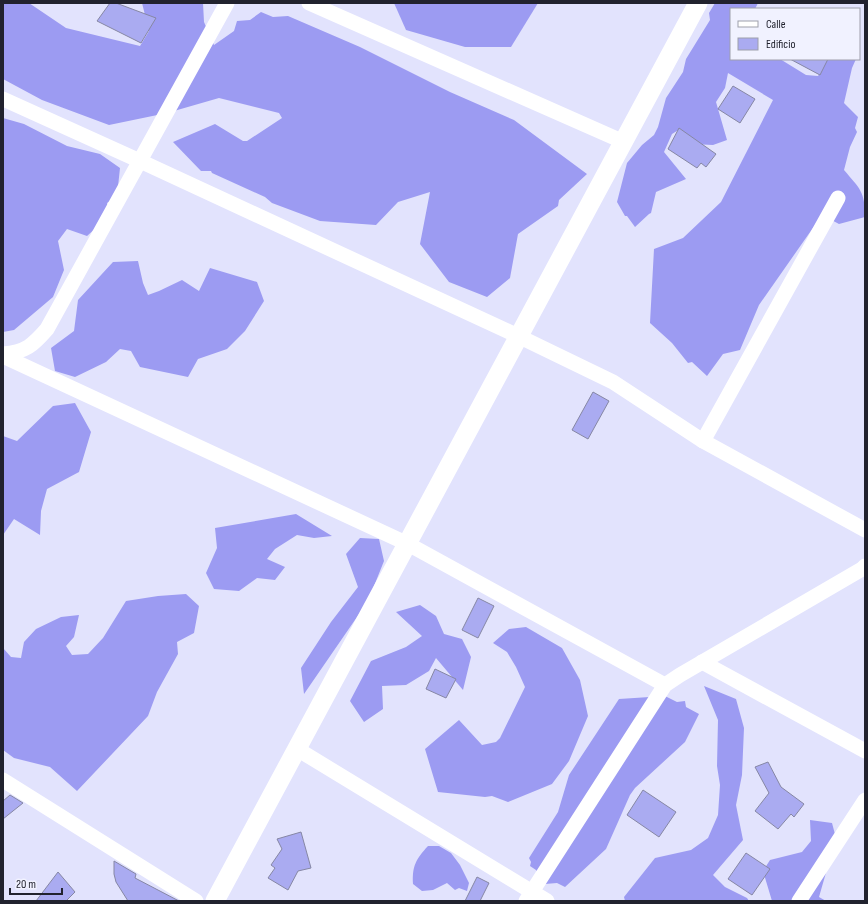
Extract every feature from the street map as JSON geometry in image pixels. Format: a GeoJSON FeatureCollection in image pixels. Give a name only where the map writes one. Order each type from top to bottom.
{"type":"FeatureCollection","features":[{"type":"Feature","properties":{"kind":"street"},"geometry":{"type":"LineString","coordinates":[[3,355],[16,353],[34,344],[47,329],[227,3]]}},
{"type":"Feature","properties":{"kind":"street"},"geometry":{"type":"LineString","coordinates":[[309,3],[624,142]]}},
{"type":"Feature","properties":{"kind":"street"},"geometry":{"type":"LineString","coordinates":[[215,901],[698,3]]}},
{"type":"Feature","properties":{"kind":"street"},"geometry":{"type":"LineString","coordinates":[[3,99],[518,336],[613,382],[703,442],[865,530]]}},
{"type":"Feature","properties":{"kind":"street"},"geometry":{"type":"LineString","coordinates":[[703,442],[838,198]]}},
{"type":"Feature","properties":{"kind":"street"},"geometry":{"type":"LineString","coordinates":[[3,355],[408,544],[665,685]]}},
{"type":"Feature","properties":{"kind":"street"},"geometry":{"type":"LineString","coordinates":[[529,896],[665,685],[865,566]]}},
{"type":"Feature","properties":{"kind":"street"},"geometry":{"type":"LineString","coordinates":[[702,662],[865,751]]}},
{"type":"Feature","properties":{"kind":"street"},"geometry":{"type":"LineString","coordinates":[[297,749],[529,896],[547,901]]}},
{"type":"Feature","properties":{"kind":"street"},"geometry":{"type":"LineString","coordinates":[[3,780],[196,901]]}},
{"type":"Feature","properties":{"kind":"street"},"geometry":{"type":"LineString","coordinates":[[798,901],[865,800]]}},
{"type":"Feature","properties":{"kind":"shaded area"},"geometry":{"type":"Polygon","coordinates":[[[3,3],[29,3],[66,28],[140,46],[149,31],[142,3],[203,3],[204,22],[214,45],[234,31],[237,21],[250,20],[261,12],[273,17],[288,16],[360,47],[450,92],[514,120],[587,174],[559,200],[558,206],[518,234],[510,278],[487,297],[449,282],[420,244],[430,192],[398,202],[376,225],[320,221],[272,203],[265,197],[212,173],[211,171],[201,171],[173,142],[215,124],[243,141],[247,141],[282,118],[279,113],[219,98],[167,113],[109,125],[42,100],[3,79],[3,3]]]}},
{"type":"Feature","properties":{"kind":"shaded area"},"geometry":{"type":"Polygon","coordinates":[[[394,3],[538,3],[511,47],[465,47],[406,30],[394,3]]]}},
{"type":"Feature","properties":{"kind":"shaded area"},"geometry":{"type":"Polygon","coordinates":[[[715,3],[758,3],[756,8],[730,8],[730,60],[782,60],[806,75],[818,76],[824,66],[824,60],[856,60],[852,68],[844,103],[858,117],[855,128],[857,132],[850,147],[844,170],[863,196],[865,217],[839,224],[822,215],[759,305],[740,350],[723,354],[707,376],[692,362],[688,363],[672,343],[650,323],[654,249],[683,238],[721,202],[773,100],[728,73],[725,88],[716,102],[727,140],[713,145],[692,144],[680,129],[672,134],[664,152],[686,179],[656,192],[651,213],[635,227],[627,216],[625,216],[617,202],[627,163],[642,145],[654,135],[658,127],[666,98],[683,72],[686,59],[710,20],[709,13],[715,3]]]}},
{"type":"Feature","properties":{"kind":"shaded area"},"geometry":{"type":"Polygon","coordinates":[[[3,118],[24,124],[67,146],[100,154],[120,168],[117,196],[107,203],[110,215],[87,236],[67,229],[58,241],[64,270],[53,297],[14,330],[3,332],[3,118]]]}},
{"type":"Feature","properties":{"kind":"shaded area"},"geometry":{"type":"Polygon","coordinates":[[[138,261],[143,283],[148,295],[182,280],[199,291],[210,268],[257,282],[264,301],[245,331],[227,349],[198,359],[188,377],[140,367],[131,351],[120,349],[106,362],[75,377],[55,371],[51,348],[74,331],[78,300],[113,262],[138,261]]]}},
{"type":"Feature","properties":{"kind":"shaded area"},"geometry":{"type":"Polygon","coordinates":[[[75,403],[91,432],[79,472],[47,489],[41,511],[40,535],[14,519],[3,535],[3,436],[17,441],[53,406],[75,403]]]}},
{"type":"Feature","properties":{"kind":"shaded area"},"geometry":{"type":"Polygon","coordinates":[[[296,514],[332,536],[314,538],[297,535],[275,549],[267,559],[285,567],[275,580],[257,578],[239,591],[214,589],[206,573],[217,548],[215,528],[296,514]]]}},
{"type":"Feature","properties":{"kind":"shaded area"},"geometry":{"type":"Polygon","coordinates":[[[360,538],[379,539],[384,561],[368,601],[304,694],[301,668],[331,622],[358,587],[346,554],[360,538]]]}},
{"type":"Feature","properties":{"kind":"shaded area"},"geometry":{"type":"Polygon","coordinates":[[[186,594],[199,606],[194,633],[177,642],[178,654],[157,692],[148,716],[77,791],[50,767],[14,758],[3,750],[3,648],[11,657],[21,658],[24,642],[36,629],[61,617],[79,615],[74,637],[66,646],[72,655],[88,654],[103,638],[126,601],[158,596],[186,594]]]}},
{"type":"Feature","properties":{"kind":"shaded area"},"geometry":{"type":"Polygon","coordinates":[[[420,605],[436,616],[444,634],[462,639],[471,657],[463,690],[436,658],[429,671],[406,685],[382,686],[383,709],[364,722],[350,701],[371,661],[406,647],[422,636],[396,612],[420,605]]]}},
{"type":"Feature","properties":{"kind":"shaded area"},"geometry":{"type":"Polygon","coordinates":[[[526,627],[562,648],[580,680],[588,716],[569,761],[552,784],[508,802],[492,796],[485,797],[438,792],[425,749],[459,720],[482,745],[496,742],[500,738],[525,687],[507,652],[493,643],[509,629],[526,627]]]}},
{"type":"Feature","properties":{"kind":"shaded area"},"geometry":{"type":"Polygon","coordinates":[[[704,686],[736,699],[744,728],[742,775],[736,805],[743,840],[713,875],[725,887],[747,898],[749,901],[625,901],[624,897],[655,858],[691,850],[708,838],[718,815],[720,785],[717,766],[718,720],[704,686]]]}},
{"type":"Feature","properties":{"kind":"shaded area"},"geometry":{"type":"Polygon","coordinates":[[[665,696],[677,702],[685,701],[686,707],[699,714],[685,742],[635,788],[630,795],[606,849],[565,887],[557,883],[545,884],[536,870],[530,866],[531,862],[529,858],[558,812],[569,775],[619,699],[665,696]]]}},
{"type":"Feature","properties":{"kind":"shaded area"},"geometry":{"type":"Polygon","coordinates":[[[810,820],[832,823],[836,838],[819,897],[826,901],[772,901],[763,871],[770,860],[802,852],[811,841],[810,820]]]}},
{"type":"Feature","properties":{"kind":"shaded area"},"geometry":{"type":"Polygon","coordinates":[[[428,846],[439,846],[451,853],[460,865],[469,883],[467,891],[459,888],[455,890],[447,883],[433,890],[422,891],[413,884],[414,867],[420,855],[428,846]]]}},
{"type":"Feature","properties":{"kind":"building"},"geometry":{"type":"Polygon","coordinates":[[[110,3],[116,3],[156,18],[141,43],[97,21],[110,3]]]}},
{"type":"Feature","properties":{"kind":"building"},"geometry":{"type":"Polygon","coordinates":[[[792,60],[828,60],[820,75],[792,60]]]}},
{"type":"Feature","properties":{"kind":"building"},"geometry":{"type":"Polygon","coordinates":[[[733,86],[755,99],[740,123],[718,109],[733,86]]]}},
{"type":"Feature","properties":{"kind":"building"},"geometry":{"type":"Polygon","coordinates":[[[679,128],[716,154],[706,167],[701,163],[697,168],[668,149],[679,128]]]}},
{"type":"Feature","properties":{"kind":"building"},"geometry":{"type":"Polygon","coordinates":[[[593,392],[609,401],[588,439],[572,430],[593,392]]]}},
{"type":"Feature","properties":{"kind":"building"},"geometry":{"type":"Polygon","coordinates":[[[478,598],[494,606],[478,638],[462,630],[478,598]]]}},
{"type":"Feature","properties":{"kind":"building"},"geometry":{"type":"Polygon","coordinates":[[[435,669],[456,679],[446,698],[426,689],[435,669]]]}},
{"type":"Feature","properties":{"kind":"building"},"geometry":{"type":"Polygon","coordinates":[[[768,762],[781,787],[804,804],[794,817],[791,814],[778,829],[755,811],[769,793],[755,767],[768,762]]]}},
{"type":"Feature","properties":{"kind":"building"},"geometry":{"type":"Polygon","coordinates":[[[643,790],[676,812],[659,837],[627,815],[643,790]]]}},
{"type":"Feature","properties":{"kind":"building"},"geometry":{"type":"Polygon","coordinates":[[[10,795],[23,803],[3,819],[3,801],[10,795]]]}},
{"type":"Feature","properties":{"kind":"building"},"geometry":{"type":"Polygon","coordinates":[[[301,832],[311,868],[298,871],[288,890],[268,878],[275,868],[271,865],[282,849],[277,839],[301,832]]]}},
{"type":"Feature","properties":{"kind":"building"},"geometry":{"type":"Polygon","coordinates":[[[746,853],[770,869],[752,895],[728,879],[746,853]]]}},
{"type":"Feature","properties":{"kind":"building"},"geometry":{"type":"Polygon","coordinates":[[[114,861],[136,874],[135,878],[179,901],[128,901],[116,882],[114,874],[114,861]]]}},
{"type":"Feature","properties":{"kind":"building"},"geometry":{"type":"Polygon","coordinates":[[[58,872],[75,892],[66,901],[36,901],[58,872]]]}},
{"type":"Feature","properties":{"kind":"building"},"geometry":{"type":"Polygon","coordinates":[[[477,877],[489,883],[480,901],[465,901],[477,877]]]}}]}
